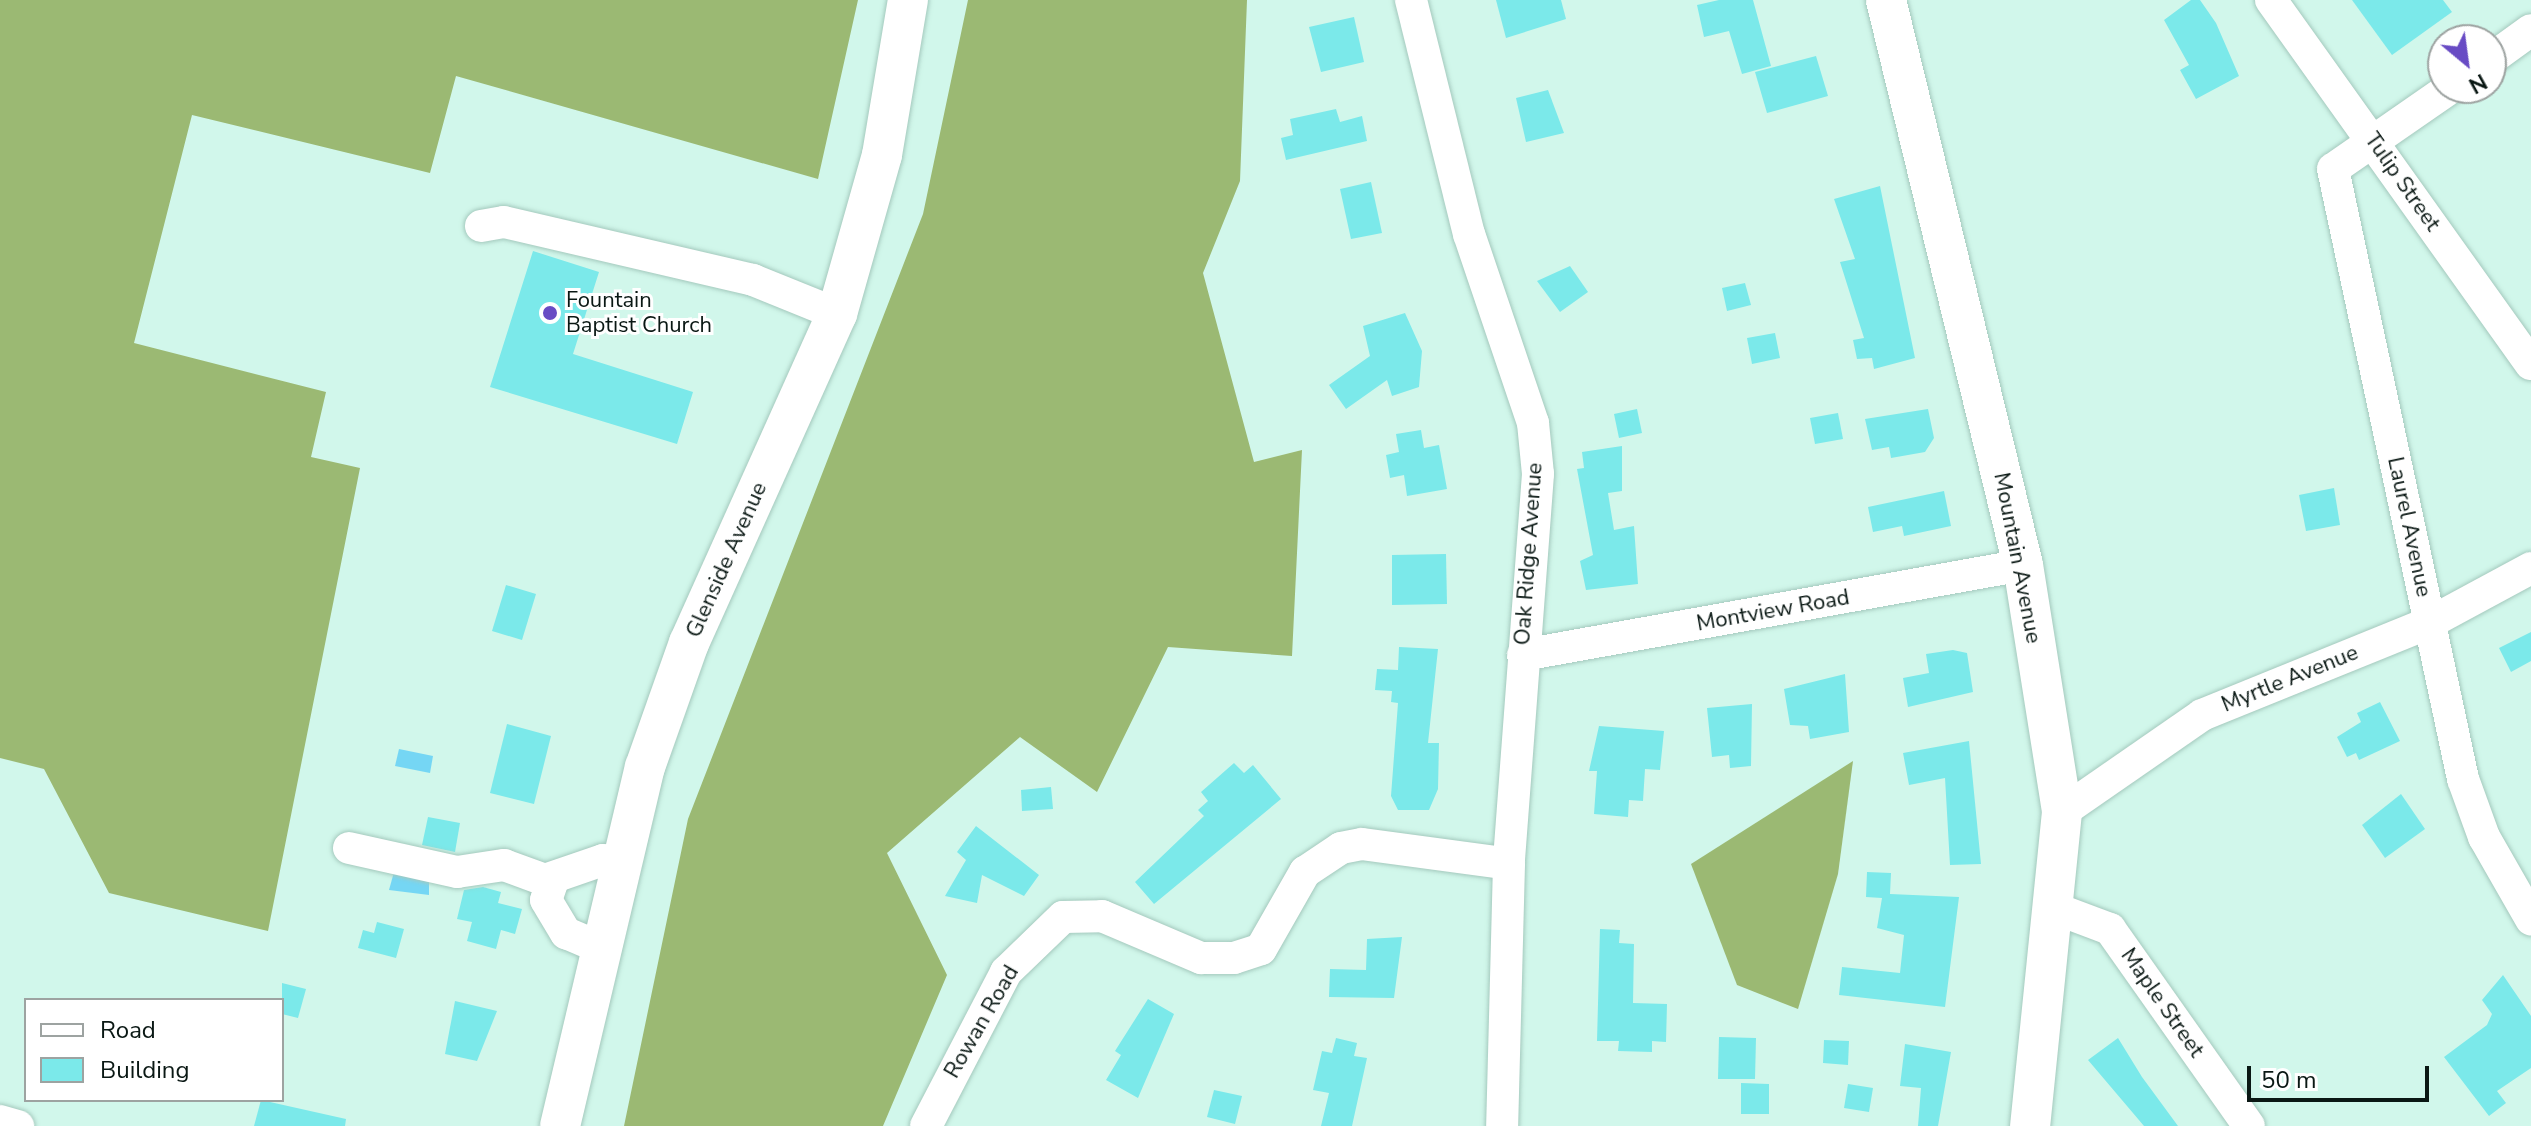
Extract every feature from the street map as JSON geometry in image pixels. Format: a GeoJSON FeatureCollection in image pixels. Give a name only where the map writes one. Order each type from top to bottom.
{"type":"FeatureCollection","features":[{"type":"Feature","properties":{"kind":"main road","name":"Glenside Avenue"},"geometry":{"type":"LineString","coordinates":[[560,1126],[621,867],[663,708],[837,314],[882,155],[908,0]]}},
{"type":"Feature","properties":{"kind":"main road","name":"Mountain Avenue"},"geometry":{"type":"LineString","coordinates":[[1886,0],[2023,565],[2062,812],[2030,1126]]}},
{"type":"Feature","properties":{"kind":"street","name":"Oak Ridge Avenue"},"geometry":{"type":"LineString","coordinates":[[1411,0],[1469,234],[1533,423],[1538,474],[1509,864],[1502,1126]]}},
{"type":"Feature","properties":{"kind":"street","name":"Tulip Street"},"geometry":{"type":"LineString","coordinates":[[2271,0],[2531,364]]}},
{"type":"Feature","properties":{"kind":"street"},"geometry":{"type":"LineString","coordinates":[[2507,47],[2531,30]]}},
{"type":"Feature","properties":{"kind":"street"},"geometry":{"type":"LineString","coordinates":[[2372,140],[2427,103]]}},
{"type":"Feature","properties":{"kind":"street","name":"Laurel Avenue"},"geometry":{"type":"LineString","coordinates":[[2372,140],[2333,169],[2468,793],[2484,837],[2531,919]]}},
{"type":"Feature","properties":{"kind":"street"},"geometry":{"type":"LineString","coordinates":[[481,226],[504,222],[753,280],[837,314]]}},
{"type":"Feature","properties":{"kind":"street","name":"Montview Road"},"geometry":{"type":"LineString","coordinates":[[1523,655],[2023,565]]}},
{"type":"Feature","properties":{"kind":"street","name":"Myrtle Avenue"},"geometry":{"type":"LineString","coordinates":[[2062,812],[2202,715],[2429,623],[2531,568]]}},
{"type":"Feature","properties":{"kind":"street","name":"Rowan Road"},"geometry":{"type":"LineString","coordinates":[[926,1126],[1006,972],[1063,917],[1102,916],[1201,958],[1234,958],[1261,949],[1305,872],[1341,848],[1362,844],[1509,864]]}},
{"type":"Feature","properties":{"kind":"street"},"geometry":{"type":"LineString","coordinates":[[349,848],[457,872],[504,865],[553,880]]}},
{"type":"Feature","properties":{"kind":"street"},"geometry":{"type":"LineString","coordinates":[[602,948],[566,933],[546,900],[553,880],[581,864],[603,860],[621,867]]}},
{"type":"Feature","properties":{"kind":"street","name":"Maple Street"},"geometry":{"type":"LineString","coordinates":[[2054,908],[2110,929],[2249,1126]]}},
{"type":"Feature","properties":{"kind":"street"},"geometry":{"type":"LineString","coordinates":[[0,1121],[18,1126]]}},
{"type":"Feature","properties":{"kind":"green space"},"geometry":{"type":"Polygon","coordinates":[[[0,0],[858,0],[818,179],[456,76],[430,173],[192,115],[134,343],[326,392],[311,457],[360,468],[268,931],[109,893],[44,769],[0,758],[0,0]]]}},
{"type":"Feature","properties":{"kind":"green space"},"geometry":{"type":"Polygon","coordinates":[[[968,0],[1247,0],[1240,181],[1203,273],[1254,462],[1302,450],[1292,656],[1168,647],[1097,792],[1020,737],[887,853],[947,975],[883,1126],[624,1126],[688,819],[923,214],[968,0]]]}},
{"type":"Feature","properties":{"kind":"green space"},"geometry":{"type":"Polygon","coordinates":[[[1853,761],[1838,874],[1798,1009],[1737,985],[1691,864],[1853,761]]]}},
{"type":"Feature","properties":{"kind":"water"},"geometry":{"type":"Polygon","coordinates":[[[399,749],[433,756],[430,773],[395,766],[399,749]]]}},
{"type":"Feature","properties":{"kind":"water"},"geometry":{"type":"Polygon","coordinates":[[[394,872],[429,881],[429,895],[389,890],[394,872]]]}},
{"type":"Feature","properties":{"kind":"building"},"geometry":{"type":"Polygon","coordinates":[[[1496,0],[1561,0],[1566,19],[1506,38],[1496,0]]]}},
{"type":"Feature","properties":{"kind":"building"},"geometry":{"type":"Polygon","coordinates":[[[1719,0],[1753,0],[1771,66],[1742,74],[1729,31],[1704,37],[1697,5],[1719,0]]]}},
{"type":"Feature","properties":{"kind":"building"},"geometry":{"type":"Polygon","coordinates":[[[2191,0],[2200,0],[2216,23],[2239,76],[2196,99],[2180,70],[2189,65],[2164,20],[2191,0]]]}},
{"type":"Feature","properties":{"kind":"building"},"geometry":{"type":"Polygon","coordinates":[[[2352,0],[2443,0],[2452,12],[2435,24],[2427,24],[2427,30],[2392,55],[2352,0]]]}},
{"type":"Feature","properties":{"kind":"building"},"geometry":{"type":"Polygon","coordinates":[[[1354,17],[1364,62],[1321,72],[1309,27],[1354,17]]]}},
{"type":"Feature","properties":{"kind":"building"},"geometry":{"type":"Polygon","coordinates":[[[1816,56],[1828,96],[1767,113],[1755,72],[1816,56]]]}},
{"type":"Feature","properties":{"kind":"building"},"geometry":{"type":"Polygon","coordinates":[[[1548,90],[1564,133],[1526,142],[1516,98],[1548,90]]]}},
{"type":"Feature","properties":{"kind":"building"},"geometry":{"type":"Polygon","coordinates":[[[1336,109],[1340,122],[1362,116],[1367,141],[1286,160],[1281,138],[1293,135],[1290,119],[1336,109]]]}},
{"type":"Feature","properties":{"kind":"building"},"geometry":{"type":"Polygon","coordinates":[[[1371,182],[1382,233],[1351,239],[1340,189],[1371,182]]]}},
{"type":"Feature","properties":{"kind":"building"},"geometry":{"type":"Polygon","coordinates":[[[1880,186],[1915,358],[1874,369],[1872,358],[1857,359],[1853,340],[1864,338],[1840,262],[1855,259],[1834,199],[1880,186]]]}},
{"type":"Feature","properties":{"kind":"building","name":"Fountain Baptist Church"},"geometry":{"type":"Polygon","coordinates":[[[533,251],[599,272],[573,354],[693,392],[677,444],[490,387],[533,251]]]}},
{"type":"Feature","properties":{"kind":"building"},"geometry":{"type":"Polygon","coordinates":[[[1570,266],[1588,292],[1560,312],[1537,281],[1570,266]]]}},
{"type":"Feature","properties":{"kind":"building"},"geometry":{"type":"Polygon","coordinates":[[[1745,283],[1751,305],[1727,311],[1722,288],[1745,283]]]}},
{"type":"Feature","properties":{"kind":"building"},"geometry":{"type":"Polygon","coordinates":[[[1405,313],[1422,351],[1419,387],[1392,396],[1387,380],[1346,409],[1329,385],[1370,356],[1363,326],[1405,313]]]}},
{"type":"Feature","properties":{"kind":"building"},"geometry":{"type":"Polygon","coordinates":[[[1775,333],[1780,358],[1752,364],[1747,338],[1775,333]]]}},
{"type":"Feature","properties":{"kind":"building"},"geometry":{"type":"Polygon","coordinates":[[[1637,409],[1642,433],[1619,438],[1614,414],[1637,409]]]}},
{"type":"Feature","properties":{"kind":"building"},"geometry":{"type":"Polygon","coordinates":[[[1928,409],[1934,438],[1925,452],[1891,458],[1889,447],[1872,450],[1865,419],[1928,409]]]}},
{"type":"Feature","properties":{"kind":"building"},"geometry":{"type":"Polygon","coordinates":[[[1838,413],[1843,439],[1815,444],[1810,418],[1838,413]]]}},
{"type":"Feature","properties":{"kind":"building"},"geometry":{"type":"Polygon","coordinates":[[[1421,430],[1424,448],[1439,445],[1447,489],[1407,496],[1404,475],[1390,478],[1386,455],[1399,452],[1396,434],[1421,430]]]}},
{"type":"Feature","properties":{"kind":"building"},"geometry":{"type":"Polygon","coordinates":[[[1622,446],[1622,491],[1608,493],[1614,530],[1634,526],[1638,584],[1586,590],[1580,561],[1593,555],[1577,469],[1584,468],[1582,452],[1622,446]]]}},
{"type":"Feature","properties":{"kind":"building"},"geometry":{"type":"Polygon","coordinates":[[[2334,488],[2340,525],[2306,531],[2299,495],[2334,488]]]}},
{"type":"Feature","properties":{"kind":"building"},"geometry":{"type":"Polygon","coordinates":[[[1944,491],[1951,526],[1904,536],[1902,526],[1873,532],[1868,507],[1944,491]]]}},
{"type":"Feature","properties":{"kind":"building"},"geometry":{"type":"Polygon","coordinates":[[[1446,554],[1447,604],[1392,605],[1392,555],[1446,554]]]}},
{"type":"Feature","properties":{"kind":"building"},"geometry":{"type":"Polygon","coordinates":[[[506,585],[536,594],[522,640],[492,631],[506,585]]]}},
{"type":"Feature","properties":{"kind":"building"},"geometry":{"type":"Polygon","coordinates":[[[2531,632],[2531,661],[2511,672],[2499,648],[2531,632]]]}},
{"type":"Feature","properties":{"kind":"building"},"geometry":{"type":"Polygon","coordinates":[[[1399,647],[1438,649],[1428,743],[1439,743],[1438,789],[1429,810],[1398,810],[1391,796],[1398,703],[1391,702],[1392,691],[1375,690],[1377,669],[1398,670],[1399,647]]]}},
{"type":"Feature","properties":{"kind":"building"},"geometry":{"type":"Polygon","coordinates":[[[1953,650],[1967,653],[1973,692],[1908,707],[1903,678],[1929,673],[1926,654],[1953,650]]]}},
{"type":"Feature","properties":{"kind":"building"},"geometry":{"type":"Polygon","coordinates":[[[1845,674],[1849,732],[1810,739],[1808,726],[1790,725],[1784,689],[1845,674]]]}},
{"type":"Feature","properties":{"kind":"building"},"geometry":{"type":"Polygon","coordinates":[[[2380,702],[2400,741],[2359,760],[2356,753],[2347,757],[2337,737],[2361,722],[2357,713],[2380,702]]]}},
{"type":"Feature","properties":{"kind":"building"},"geometry":{"type":"Polygon","coordinates":[[[1752,704],[1751,766],[1730,768],[1729,755],[1712,757],[1707,708],[1752,704]]]}},
{"type":"Feature","properties":{"kind":"building"},"geometry":{"type":"Polygon","coordinates":[[[507,724],[551,736],[534,804],[490,793],[507,724]]]}},
{"type":"Feature","properties":{"kind":"building"},"geometry":{"type":"Polygon","coordinates":[[[1599,726],[1664,731],[1660,770],[1645,769],[1643,801],[1629,800],[1628,817],[1594,814],[1597,771],[1589,771],[1599,726]]]}},
{"type":"Feature","properties":{"kind":"building"},"geometry":{"type":"Polygon","coordinates":[[[1969,741],[1981,864],[1950,865],[1945,778],[1909,785],[1903,753],[1969,741]]]}},
{"type":"Feature","properties":{"kind":"building"},"geometry":{"type":"Polygon","coordinates":[[[1234,763],[1244,773],[1253,765],[1281,799],[1154,904],[1135,882],[1204,816],[1198,810],[1208,801],[1201,792],[1234,763]]]}},
{"type":"Feature","properties":{"kind":"building"},"geometry":{"type":"Polygon","coordinates":[[[1051,787],[1053,809],[1022,811],[1021,790],[1051,787]]]}},
{"type":"Feature","properties":{"kind":"building"},"geometry":{"type":"Polygon","coordinates":[[[2401,794],[2425,829],[2385,858],[2362,825],[2401,794]]]}},
{"type":"Feature","properties":{"kind":"building"},"geometry":{"type":"Polygon","coordinates":[[[428,817],[460,823],[455,852],[422,845],[428,817]]]}},
{"type":"Feature","properties":{"kind":"building"},"geometry":{"type":"Polygon","coordinates":[[[976,826],[1039,875],[1024,896],[982,875],[977,903],[945,896],[966,860],[957,852],[976,826]]]}},
{"type":"Feature","properties":{"kind":"building"},"geometry":{"type":"Polygon","coordinates":[[[1867,872],[1891,873],[1890,894],[1959,897],[1945,1007],[1839,995],[1842,967],[1900,973],[1904,935],[1877,928],[1882,898],[1866,897],[1867,872]]]}},
{"type":"Feature","properties":{"kind":"building"},"geometry":{"type":"Polygon","coordinates":[[[483,887],[501,892],[498,903],[522,909],[515,934],[501,930],[496,949],[467,941],[472,922],[457,919],[464,890],[483,887]]]}},
{"type":"Feature","properties":{"kind":"building"},"geometry":{"type":"Polygon","coordinates":[[[377,922],[404,929],[396,958],[358,948],[363,930],[374,933],[377,922]]]}},
{"type":"Feature","properties":{"kind":"building"},"geometry":{"type":"Polygon","coordinates":[[[1600,929],[1620,930],[1619,943],[1634,944],[1633,1003],[1667,1004],[1666,1042],[1652,1041],[1652,1052],[1618,1051],[1619,1041],[1597,1041],[1600,929]]]}},
{"type":"Feature","properties":{"kind":"building"},"geometry":{"type":"Polygon","coordinates":[[[1402,937],[1394,998],[1329,997],[1330,969],[1366,970],[1367,939],[1402,937]]]}},
{"type":"Feature","properties":{"kind":"building"},"geometry":{"type":"Polygon","coordinates":[[[2503,975],[2531,1016],[2531,1068],[2497,1091],[2506,1103],[2489,1116],[2444,1057],[2487,1025],[2492,1014],[2482,1000],[2503,975]]]}},
{"type":"Feature","properties":{"kind":"building"},"geometry":{"type":"Polygon","coordinates":[[[282,983],[306,989],[298,1018],[284,1014],[282,983]]]}},
{"type":"Feature","properties":{"kind":"building"},"geometry":{"type":"Polygon","coordinates":[[[1148,999],[1174,1014],[1138,1098],[1106,1080],[1121,1055],[1115,1051],[1148,999]]]}},
{"type":"Feature","properties":{"kind":"building"},"geometry":{"type":"Polygon","coordinates":[[[455,1001],[497,1011],[477,1061],[445,1054],[455,1001]]]}},
{"type":"Feature","properties":{"kind":"building"},"geometry":{"type":"Polygon","coordinates":[[[1719,1037],[1756,1038],[1755,1079],[1718,1079],[1719,1037]]]}},
{"type":"Feature","properties":{"kind":"building"},"geometry":{"type":"Polygon","coordinates":[[[1336,1038],[1357,1043],[1354,1056],[1367,1058],[1352,1126],[1321,1126],[1329,1093],[1313,1090],[1322,1051],[1332,1053],[1336,1038]]]}},
{"type":"Feature","properties":{"kind":"building"},"geometry":{"type":"Polygon","coordinates":[[[2118,1038],[2178,1126],[2144,1126],[2088,1060],[2118,1038]]]}},
{"type":"Feature","properties":{"kind":"building"},"geometry":{"type":"Polygon","coordinates":[[[1824,1040],[1849,1041],[1848,1065],[1823,1063],[1824,1040]]]}},
{"type":"Feature","properties":{"kind":"building"},"geometry":{"type":"Polygon","coordinates":[[[1905,1044],[1951,1052],[1938,1126],[1918,1126],[1921,1088],[1900,1086],[1905,1044]]]}},
{"type":"Feature","properties":{"kind":"building"},"geometry":{"type":"Polygon","coordinates":[[[1741,1083],[1769,1084],[1769,1114],[1741,1114],[1741,1083]]]}},
{"type":"Feature","properties":{"kind":"building"},"geometry":{"type":"Polygon","coordinates":[[[1848,1084],[1873,1088],[1869,1112],[1844,1108],[1848,1084]]]}},
{"type":"Feature","properties":{"kind":"building"},"geometry":{"type":"Polygon","coordinates":[[[1214,1090],[1242,1096],[1235,1124],[1207,1117],[1214,1090]]]}},
{"type":"Feature","properties":{"kind":"building"},"geometry":{"type":"Polygon","coordinates":[[[260,1102],[346,1119],[345,1126],[254,1126],[260,1102]]]}},
{"type":"Feature","properties":{"kind":"place","name":"Fountain Baptist Church"},"geometry":{"type":"Point","coordinates":[550,313]}}]}
